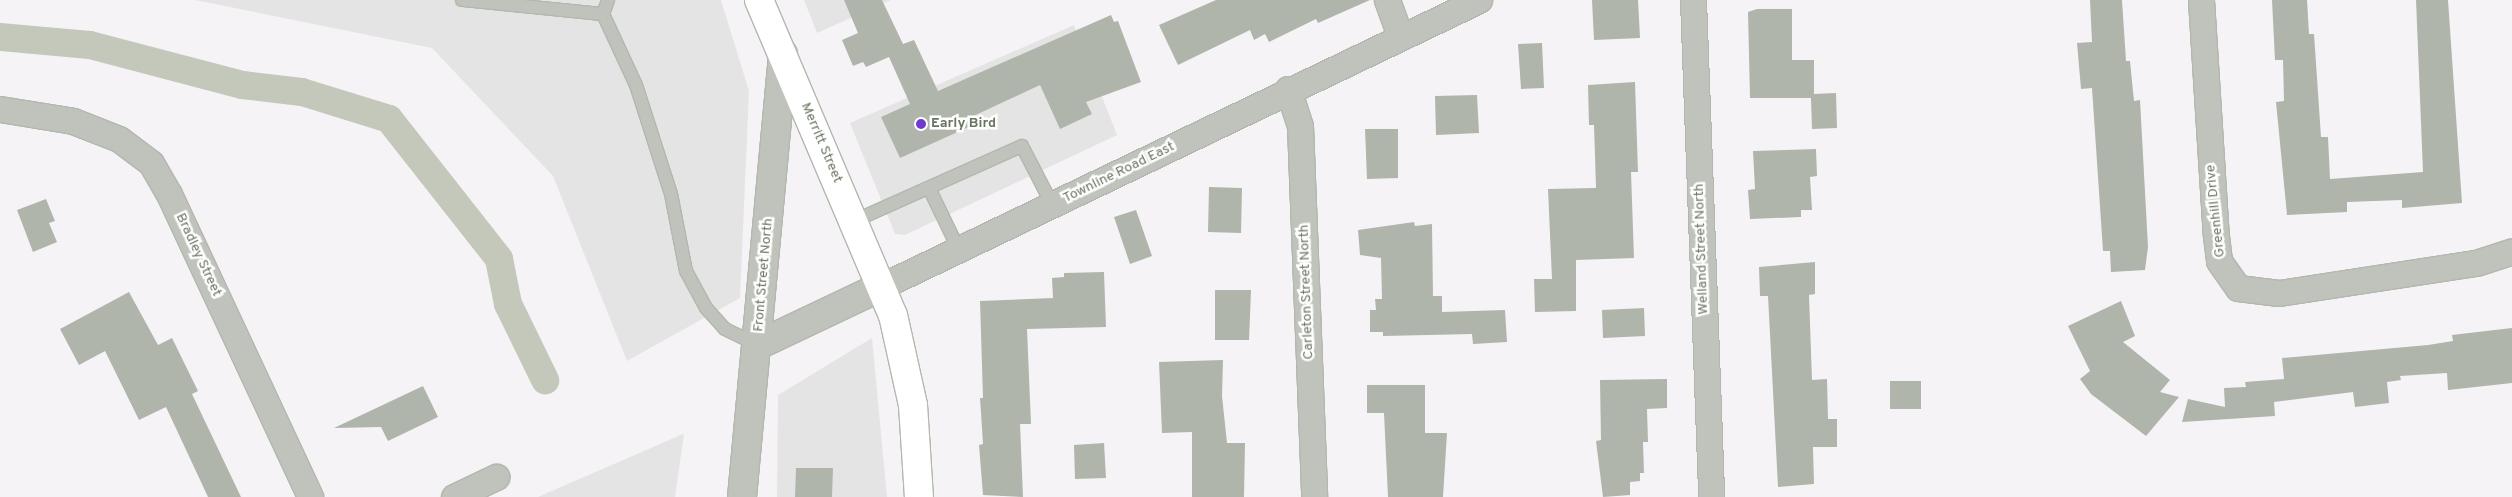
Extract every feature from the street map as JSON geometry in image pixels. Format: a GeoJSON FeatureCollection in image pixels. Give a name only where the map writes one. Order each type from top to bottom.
{"type":"FeatureCollection","features":[{"type":"Feature","properties":{"kind":"main road","name":"Merritt Street"},"geometry":{"type":"LineString","coordinates":[[759,0],[882,286],[902,346],[911,395],[919,497]]}},
{"type":"Feature","properties":{"kind":"street"},"geometry":{"type":"LineString","coordinates":[[1387,0],[1400,36]]}},
{"type":"Feature","properties":{"kind":"street","name":"Townline Road East"},"geometry":{"type":"LineString","coordinates":[[758,345],[1053,206],[1288,89],[1479,0]]}},
{"type":"Feature","properties":{"kind":"street","name":"Welland Street North"},"geometry":{"type":"LineString","coordinates":[[1693,0],[1711,497]]}},
{"type":"Feature","properties":{"kind":"street","name":"Greenhill Drive"},"geometry":{"type":"LineString","coordinates":[[2201,0],[2219,261],[2238,288],[2279,292],[2476,263],[2512,251]]}},
{"type":"Feature","properties":{"kind":"street","name":"Front Street North"},"geometry":{"type":"LineString","coordinates":[[742,497],[758,345],[783,54]]}},
{"type":"Feature","properties":{"kind":"street","name":"Carleton Street North"},"geometry":{"type":"LineString","coordinates":[[1288,89],[1300,126],[1314,497]]}},
{"type":"Feature","properties":{"kind":"street","name":"Bradley Street"},"geometry":{"type":"LineString","coordinates":[[0,109],[73,121],[119,139],[151,163],[170,194],[310,497]]}},
{"type":"Feature","properties":{"kind":"street"},"geometry":{"type":"LineString","coordinates":[[454,497],[496,476]]}},
{"type":"Feature","properties":{"kind":"lane"},"geometry":{"type":"LineString","coordinates":[[462,0],[603,14]]}},
{"type":"Feature","properties":{"kind":"lane"},"geometry":{"type":"LineString","coordinates":[[608,0],[603,14],[636,85],[671,194],[686,271],[706,308],[725,329],[758,345]]}},
{"type":"Feature","properties":{"kind":"lane"},"geometry":{"type":"LineString","coordinates":[[854,221],[1022,146],[1053,206]]}},
{"type":"Feature","properties":{"kind":"lane"},"geometry":{"type":"LineString","coordinates":[[929,188],[959,250]]}},
{"type":"Feature","properties":{"kind":"shaded area"},"geometry":{"type":"Polygon","coordinates":[[[195,0],[721,0],[749,91],[740,298],[627,361],[553,176],[432,48],[195,0]]]}},
{"type":"Feature","properties":{"kind":"shaded area"},"geometry":{"type":"Polygon","coordinates":[[[804,0],[891,0],[817,33],[804,0]]]}},
{"type":"Feature","properties":{"kind":"shaded area"},"geometry":{"type":"Polygon","coordinates":[[[1074,25],[1117,135],[905,235],[895,234],[850,123],[1074,25]]]}},
{"type":"Feature","properties":{"kind":"shaded area"},"geometry":{"type":"Polygon","coordinates":[[[872,338],[887,497],[777,497],[778,395],[872,338]]]}},
{"type":"Feature","properties":{"kind":"shaded area"},"geometry":{"type":"Polygon","coordinates":[[[683,434],[675,497],[538,497],[683,434]]]}},
{"type":"Feature","properties":{"kind":"building"},"geometry":{"type":"Polygon","coordinates":[[[844,0],[882,0],[903,44],[914,40],[938,91],[1111,15],[1114,22],[1118,21],[1141,82],[1086,102],[1092,114],[1060,129],[1040,85],[967,119],[971,126],[900,158],[881,117],[910,104],[889,57],[866,67],[863,62],[853,66],[842,40],[858,33],[844,0]]]}},
{"type":"Feature","properties":{"kind":"building"},"geometry":{"type":"Polygon","coordinates":[[[1216,0],[1370,0],[1318,23],[1316,19],[1269,42],[1265,34],[1254,40],[1250,30],[1178,65],[1159,25],[1216,0]]]}},
{"type":"Feature","properties":{"kind":"building"},"geometry":{"type":"Polygon","coordinates":[[[1592,0],[1638,0],[1640,38],[1594,40],[1592,0]]]}},
{"type":"Feature","properties":{"kind":"building"},"geometry":{"type":"Polygon","coordinates":[[[2090,0],[2122,0],[2126,61],[2130,61],[2134,101],[2140,100],[2148,247],[2145,270],[2111,272],[2110,251],[2103,251],[2092,88],[2081,89],[2077,43],[2092,42],[2090,0]]]}},
{"type":"Feature","properties":{"kind":"building"},"geometry":{"type":"Polygon","coordinates":[[[2272,0],[2307,0],[2309,34],[2314,34],[2321,137],[2328,137],[2330,179],[2423,172],[2416,0],[2448,0],[2462,203],[2402,208],[2402,200],[2347,202],[2347,212],[2287,215],[2276,102],[2284,101],[2283,60],[2275,60],[2272,0]]]}},
{"type":"Feature","properties":{"kind":"building"},"geometry":{"type":"Polygon","coordinates":[[[1757,9],[1792,9],[1792,60],[1814,60],[1814,94],[1836,93],[1837,128],[1812,129],[1811,98],[1750,98],[1748,12],[1757,9]]]}},
{"type":"Feature","properties":{"kind":"building"},"geometry":{"type":"Polygon","coordinates":[[[1542,43],[1544,88],[1521,89],[1518,44],[1542,43]]]}},
{"type":"Feature","properties":{"kind":"building"},"geometry":{"type":"Polygon","coordinates":[[[1635,82],[1638,172],[1631,172],[1634,258],[1576,260],[1576,311],[1535,312],[1534,279],[1552,279],[1548,189],[1596,188],[1594,125],[1589,125],[1588,85],[1635,82]]]}},
{"type":"Feature","properties":{"kind":"building"},"geometry":{"type":"Polygon","coordinates":[[[1477,95],[1479,133],[1436,135],[1435,96],[1477,95]]]}},
{"type":"Feature","properties":{"kind":"building"},"geometry":{"type":"Polygon","coordinates":[[[1365,129],[1398,129],[1398,178],[1367,179],[1365,129]]]}},
{"type":"Feature","properties":{"kind":"building"},"geometry":{"type":"Polygon","coordinates":[[[1816,149],[1817,176],[1810,177],[1812,210],[1801,210],[1801,217],[1750,219],[1748,190],[1755,189],[1753,151],[1816,149]]]}},
{"type":"Feature","properties":{"kind":"building"},"geometry":{"type":"Polygon","coordinates":[[[1209,187],[1242,188],[1241,233],[1208,232],[1209,187]]]}},
{"type":"Feature","properties":{"kind":"building"},"geometry":{"type":"Polygon","coordinates":[[[46,199],[55,221],[49,223],[57,242],[33,252],[17,210],[46,199]]]}},
{"type":"Feature","properties":{"kind":"building"},"geometry":{"type":"Polygon","coordinates":[[[1136,210],[1152,256],[1130,264],[1114,217],[1136,210]]]}},
{"type":"Feature","properties":{"kind":"building"},"geometry":{"type":"Polygon","coordinates":[[[1414,222],[1415,226],[1432,224],[1433,296],[1442,296],[1442,312],[1505,310],[1507,342],[1473,344],[1472,334],[1383,336],[1383,332],[1370,332],[1370,310],[1376,310],[1375,299],[1382,299],[1381,258],[1360,255],[1358,230],[1414,222]]]}},
{"type":"Feature","properties":{"kind":"building"},"geometry":{"type":"Polygon","coordinates":[[[1815,262],[1815,294],[1809,295],[1812,380],[1827,379],[1828,419],[1837,419],[1837,447],[1813,447],[1814,484],[1778,487],[1768,296],[1760,296],[1759,267],[1815,262]]]}},
{"type":"Feature","properties":{"kind":"building"},"geometry":{"type":"Polygon","coordinates":[[[1104,272],[1106,327],[1027,329],[1031,424],[1020,424],[1023,497],[983,495],[979,445],[983,444],[980,398],[983,398],[980,301],[1053,298],[1052,278],[1064,277],[1064,273],[1104,272]]]}},
{"type":"Feature","properties":{"kind":"building"},"geometry":{"type":"Polygon","coordinates":[[[1215,290],[1251,290],[1249,340],[1215,340],[1215,290]]]}},
{"type":"Feature","properties":{"kind":"building"},"geometry":{"type":"Polygon","coordinates":[[[129,292],[158,345],[172,338],[198,391],[192,394],[241,497],[208,497],[166,407],[139,420],[105,351],[79,365],[60,329],[129,292]]]}},
{"type":"Feature","properties":{"kind":"building"},"geometry":{"type":"Polygon","coordinates":[[[2121,301],[2135,336],[2123,342],[2170,380],[2160,392],[2179,397],[2146,436],[2091,394],[2080,379],[2090,371],[2068,326],[2121,301]]]}},
{"type":"Feature","properties":{"kind":"building"},"geometry":{"type":"Polygon","coordinates":[[[1644,308],[1645,336],[1603,338],[1602,310],[1644,308]]]}},
{"type":"Feature","properties":{"kind":"building"},"geometry":{"type":"Polygon","coordinates":[[[2512,328],[2512,383],[2448,390],[2447,373],[2400,376],[2401,380],[2387,382],[2389,403],[2355,407],[2353,392],[2274,402],[2275,416],[2182,422],[2188,399],[2225,407],[2224,388],[2246,387],[2245,382],[2284,379],[2282,358],[2428,345],[2453,341],[2452,335],[2512,328]]]}},
{"type":"Feature","properties":{"kind":"building"},"geometry":{"type":"Polygon","coordinates":[[[1223,360],[1222,396],[1227,443],[1245,443],[1244,497],[1192,497],[1192,432],[1162,433],[1159,362],[1223,360]]]}},
{"type":"Feature","properties":{"kind":"building"},"geometry":{"type":"Polygon","coordinates":[[[1667,379],[1667,408],[1647,409],[1648,442],[1643,442],[1644,473],[1640,473],[1640,481],[1630,482],[1630,495],[1603,497],[1596,441],[1601,440],[1600,380],[1667,379]]]}},
{"type":"Feature","properties":{"kind":"building"},"geometry":{"type":"Polygon","coordinates":[[[1890,381],[1921,381],[1921,409],[1890,409],[1890,381]]]}},
{"type":"Feature","properties":{"kind":"building"},"geometry":{"type":"Polygon","coordinates":[[[1367,385],[1425,385],[1425,433],[1447,433],[1443,497],[1388,497],[1384,413],[1367,413],[1367,385]]]}},
{"type":"Feature","properties":{"kind":"building"},"geometry":{"type":"Polygon","coordinates":[[[423,386],[438,417],[388,441],[381,427],[334,428],[423,386]]]}},
{"type":"Feature","properties":{"kind":"building"},"geometry":{"type":"Polygon","coordinates":[[[1104,443],[1106,478],[1075,479],[1074,445],[1104,443]]]}},
{"type":"Feature","properties":{"kind":"building"},"geometry":{"type":"Polygon","coordinates":[[[796,468],[833,468],[832,497],[795,497],[796,468]]]}},
{"type":"Feature","properties":{"kind":"waterway"},"geometry":{"type":"LineString","coordinates":[[0,37],[90,45],[243,85],[302,92],[389,119],[499,259],[508,304],[545,380]]}},
{"type":"Feature","properties":{"kind":"place","name":"Early Bird"},"geometry":{"type":"Point","coordinates":[921,124]}}]}
